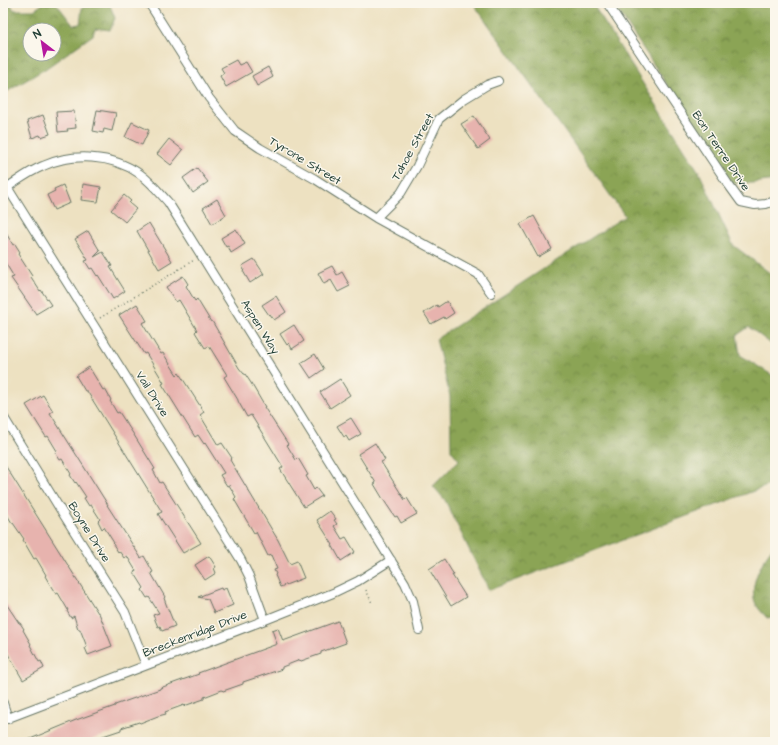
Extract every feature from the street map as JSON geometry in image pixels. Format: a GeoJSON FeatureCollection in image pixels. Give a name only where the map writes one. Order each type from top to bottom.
{"type":"FeatureCollection","features":[{"type":"Feature","properties":{"kind":"street","name":"Tyrone Street"},"geometry":{"type":"LineString","coordinates":[[149,3],[209,98],[235,131],[260,148],[315,179],[376,218],[478,274],[491,293]]}},
{"type":"Feature","properties":{"kind":"street","name":"Bon Terre Drive"},"geometry":{"type":"LineString","coordinates":[[607,3],[741,202],[755,205],[775,201]]}},
{"type":"Feature","properties":{"kind":"street","name":"Tahoe Street"},"geometry":{"type":"LineString","coordinates":[[376,218],[401,193],[417,166],[439,119],[464,99],[487,85],[498,81]]}},
{"type":"Feature","properties":{"kind":"street","name":"Aspen Way"},"geometry":{"type":"LineString","coordinates":[[5,188],[42,166],[55,161],[80,157],[92,157],[126,166],[138,172],[149,181],[168,202],[391,560],[409,590],[413,601],[419,630]]}},
{"type":"Feature","properties":{"kind":"street","name":"Vail Drive"},"geometry":{"type":"LineString","coordinates":[[5,188],[242,560],[265,620]]}},
{"type":"Feature","properties":{"kind":"street","name":"Boyne Drive"},"geometry":{"type":"LineString","coordinates":[[3,416],[125,612],[146,665]]}},
{"type":"Feature","properties":{"kind":"street","name":"Breckenridge Drive"},"geometry":{"type":"LineString","coordinates":[[5,719],[333,593],[358,581],[391,560]]}},
{"type":"Feature","properties":{"kind":"street"},"geometry":{"type":"LineString","coordinates":[[3,703],[5,719]]}},
{"type":"Feature","properties":{"kind":"path"},"geometry":{"type":"LineString","coordinates":[[99,319],[196,259]]}},
{"type":"Feature","properties":{"kind":"path"},"geometry":{"type":"LineString","coordinates":[[366,590],[372,603]]}},
{"type":"Feature","properties":{"kind":"green space"},"geometry":{"type":"Polygon","coordinates":[[[3,3],[10,3],[14,10],[34,10],[44,3],[56,3],[73,25],[80,24],[82,8],[98,3],[109,3],[115,18],[110,30],[95,28],[93,35],[62,57],[62,22],[22,22],[22,62],[55,62],[3,94],[3,3]]]}},
{"type":"Feature","properties":{"kind":"green space"},"geometry":{"type":"Polygon","coordinates":[[[473,3],[592,3],[699,172],[733,245],[775,277],[775,347],[749,327],[737,335],[740,355],[775,377],[775,483],[489,590],[445,500],[433,486],[459,460],[451,450],[450,396],[436,339],[625,216],[473,3]]]}},
{"type":"Feature","properties":{"kind":"green space"},"geometry":{"type":"Polygon","coordinates":[[[613,3],[775,3],[775,180],[753,183],[732,183],[613,3]]]}},
{"type":"Feature","properties":{"kind":"green space"},"geometry":{"type":"Polygon","coordinates":[[[775,545],[775,616],[767,618],[757,606],[753,591],[761,565],[775,545]]]}},
{"type":"Feature","properties":{"kind":"building"},"geometry":{"type":"Polygon","coordinates":[[[236,60],[239,65],[246,62],[252,72],[226,87],[220,76],[224,73],[221,68],[236,60]]]}},
{"type":"Feature","properties":{"kind":"building"},"geometry":{"type":"Polygon","coordinates":[[[268,67],[273,77],[257,86],[252,76],[268,67]]]}},
{"type":"Feature","properties":{"kind":"building"},"geometry":{"type":"Polygon","coordinates":[[[97,110],[116,113],[112,131],[104,129],[103,133],[93,131],[97,110]]]}},
{"type":"Feature","properties":{"kind":"building"},"geometry":{"type":"Polygon","coordinates":[[[74,111],[76,128],[58,132],[56,112],[74,111]]]}},
{"type":"Feature","properties":{"kind":"building"},"geometry":{"type":"Polygon","coordinates":[[[43,115],[50,134],[32,138],[27,121],[43,115]]]}},
{"type":"Feature","properties":{"kind":"building"},"geometry":{"type":"Polygon","coordinates":[[[474,116],[490,140],[478,149],[461,124],[474,116]]]}},
{"type":"Feature","properties":{"kind":"building"},"geometry":{"type":"Polygon","coordinates":[[[132,122],[149,130],[142,145],[125,137],[132,122]]]}},
{"type":"Feature","properties":{"kind":"building"},"geometry":{"type":"Polygon","coordinates":[[[169,139],[183,150],[171,165],[157,154],[169,139]]]}},
{"type":"Feature","properties":{"kind":"building"},"geometry":{"type":"Polygon","coordinates":[[[197,168],[208,182],[193,193],[183,178],[197,168]]]}},
{"type":"Feature","properties":{"kind":"building"},"geometry":{"type":"Polygon","coordinates":[[[83,184],[101,187],[98,202],[81,200],[83,184]]]}},
{"type":"Feature","properties":{"kind":"building"},"geometry":{"type":"Polygon","coordinates":[[[63,185],[70,203],[54,210],[47,195],[55,191],[54,189],[63,185]]]}},
{"type":"Feature","properties":{"kind":"building"},"geometry":{"type":"Polygon","coordinates":[[[124,195],[131,201],[129,203],[136,209],[125,222],[111,210],[124,195]]]}},
{"type":"Feature","properties":{"kind":"building"},"geometry":{"type":"Polygon","coordinates":[[[217,199],[226,215],[212,224],[203,208],[217,199]]]}},
{"type":"Feature","properties":{"kind":"building"},"geometry":{"type":"Polygon","coordinates":[[[534,216],[552,249],[538,257],[520,224],[534,216]]]}},
{"type":"Feature","properties":{"kind":"building"},"geometry":{"type":"Polygon","coordinates":[[[149,223],[172,261],[159,269],[137,231],[149,223]]]}},
{"type":"Feature","properties":{"kind":"building"},"geometry":{"type":"Polygon","coordinates":[[[3,228],[13,245],[15,244],[20,252],[18,254],[32,276],[31,277],[51,305],[36,314],[11,278],[14,277],[3,259],[3,228]]]}},
{"type":"Feature","properties":{"kind":"building"},"geometry":{"type":"Polygon","coordinates":[[[236,229],[245,244],[231,253],[228,246],[226,247],[221,238],[236,229]]]}},
{"type":"Feature","properties":{"kind":"building"},"geometry":{"type":"Polygon","coordinates":[[[88,231],[100,251],[94,257],[103,252],[112,266],[110,267],[125,291],[113,299],[98,275],[97,276],[92,268],[90,269],[85,261],[88,260],[75,239],[88,231]]]}},
{"type":"Feature","properties":{"kind":"building"},"geometry":{"type":"Polygon","coordinates":[[[254,259],[264,274],[250,283],[243,271],[242,266],[254,259]]]}},
{"type":"Feature","properties":{"kind":"building"},"geometry":{"type":"Polygon","coordinates":[[[332,266],[337,275],[342,272],[350,286],[338,292],[331,280],[324,284],[318,273],[332,266]]]}},
{"type":"Feature","properties":{"kind":"building"},"geometry":{"type":"Polygon","coordinates":[[[183,276],[188,284],[186,286],[195,301],[197,299],[211,322],[212,321],[239,368],[251,383],[264,407],[288,444],[287,445],[296,460],[298,458],[308,475],[306,476],[314,490],[316,488],[322,496],[304,507],[280,469],[283,467],[251,415],[247,417],[224,377],[227,375],[209,346],[205,348],[195,332],[197,330],[179,300],[176,302],[166,287],[183,276]]]}},
{"type":"Feature","properties":{"kind":"building"},"geometry":{"type":"Polygon","coordinates":[[[276,296],[286,312],[274,320],[262,305],[276,296]]]}},
{"type":"Feature","properties":{"kind":"building"},"geometry":{"type":"Polygon","coordinates":[[[447,301],[454,313],[445,319],[444,317],[431,324],[424,313],[447,301]]]}},
{"type":"Feature","properties":{"kind":"building"},"geometry":{"type":"Polygon","coordinates":[[[137,304],[147,321],[142,323],[161,354],[163,353],[177,375],[179,373],[204,412],[200,415],[218,445],[222,443],[232,458],[230,460],[278,540],[290,564],[297,561],[304,578],[280,587],[274,570],[277,569],[271,555],[268,556],[256,532],[254,533],[234,499],[236,497],[229,485],[227,486],[220,475],[224,473],[205,443],[204,444],[198,435],[195,437],[162,384],[164,383],[146,353],[144,354],[119,315],[137,304]]]}},
{"type":"Feature","properties":{"kind":"building"},"geometry":{"type":"Polygon","coordinates":[[[294,325],[304,341],[292,349],[289,343],[287,345],[280,334],[294,325]]]}},
{"type":"Feature","properties":{"kind":"building"},"geometry":{"type":"Polygon","coordinates":[[[315,354],[324,369],[311,378],[301,363],[315,354]]]}},
{"type":"Feature","properties":{"kind":"building"},"geometry":{"type":"Polygon","coordinates":[[[89,367],[103,390],[105,389],[117,413],[119,412],[155,469],[153,470],[160,483],[162,482],[201,543],[183,553],[158,514],[162,512],[87,391],[85,391],[76,376],[89,367]]]}},
{"type":"Feature","properties":{"kind":"building"},"geometry":{"type":"Polygon","coordinates":[[[340,379],[350,395],[330,408],[320,392],[340,379]]]}},
{"type":"Feature","properties":{"kind":"building"},"geometry":{"type":"Polygon","coordinates":[[[43,395],[53,411],[50,413],[107,505],[141,558],[144,556],[153,572],[151,573],[165,597],[166,604],[175,626],[162,631],[160,626],[158,627],[153,615],[159,613],[149,597],[147,598],[142,590],[144,588],[134,572],[136,571],[127,556],[124,558],[119,551],[118,552],[104,527],[102,529],[98,521],[100,519],[91,505],[89,506],[84,498],[86,497],[76,482],[75,483],[62,459],[60,460],[55,452],[57,451],[48,436],[46,437],[26,405],[43,395]]]}},
{"type":"Feature","properties":{"kind":"building"},"geometry":{"type":"Polygon","coordinates":[[[351,418],[361,434],[349,441],[346,436],[344,437],[337,426],[351,418]]]}},
{"type":"Feature","properties":{"kind":"building"},"geometry":{"type":"Polygon","coordinates":[[[375,443],[385,460],[381,462],[405,500],[407,498],[417,514],[401,523],[383,499],[374,484],[376,483],[358,454],[375,443]]]}},
{"type":"Feature","properties":{"kind":"building"},"geometry":{"type":"Polygon","coordinates":[[[3,462],[99,613],[112,646],[88,655],[85,648],[87,647],[80,629],[78,629],[74,616],[71,618],[58,593],[56,594],[52,588],[36,558],[34,559],[23,540],[24,539],[3,508],[3,462]]]}},
{"type":"Feature","properties":{"kind":"building"},"geometry":{"type":"Polygon","coordinates":[[[330,511],[336,519],[334,520],[337,524],[334,526],[342,539],[346,537],[355,552],[341,561],[317,520],[330,511]]]}},
{"type":"Feature","properties":{"kind":"building"},"geometry":{"type":"Polygon","coordinates":[[[209,556],[216,567],[214,568],[216,573],[205,580],[195,565],[209,556]]]}},
{"type":"Feature","properties":{"kind":"building"},"geometry":{"type":"Polygon","coordinates":[[[444,559],[466,597],[451,606],[429,569],[444,559]]]}},
{"type":"Feature","properties":{"kind":"building"},"geometry":{"type":"Polygon","coordinates":[[[221,588],[222,590],[226,588],[233,605],[214,613],[208,599],[198,597],[221,588]]]}},
{"type":"Feature","properties":{"kind":"building"},"geometry":{"type":"Polygon","coordinates":[[[3,599],[24,629],[23,630],[31,644],[30,645],[44,668],[23,680],[5,649],[7,649],[3,642],[3,599]]]}},
{"type":"Feature","properties":{"kind":"building"},"geometry":{"type":"Polygon","coordinates":[[[338,621],[346,643],[321,652],[321,654],[282,667],[282,669],[243,682],[243,684],[204,697],[204,699],[165,712],[166,714],[121,728],[121,730],[85,742],[23,742],[76,720],[277,644],[272,630],[278,628],[283,641],[338,621]]]}}]}
